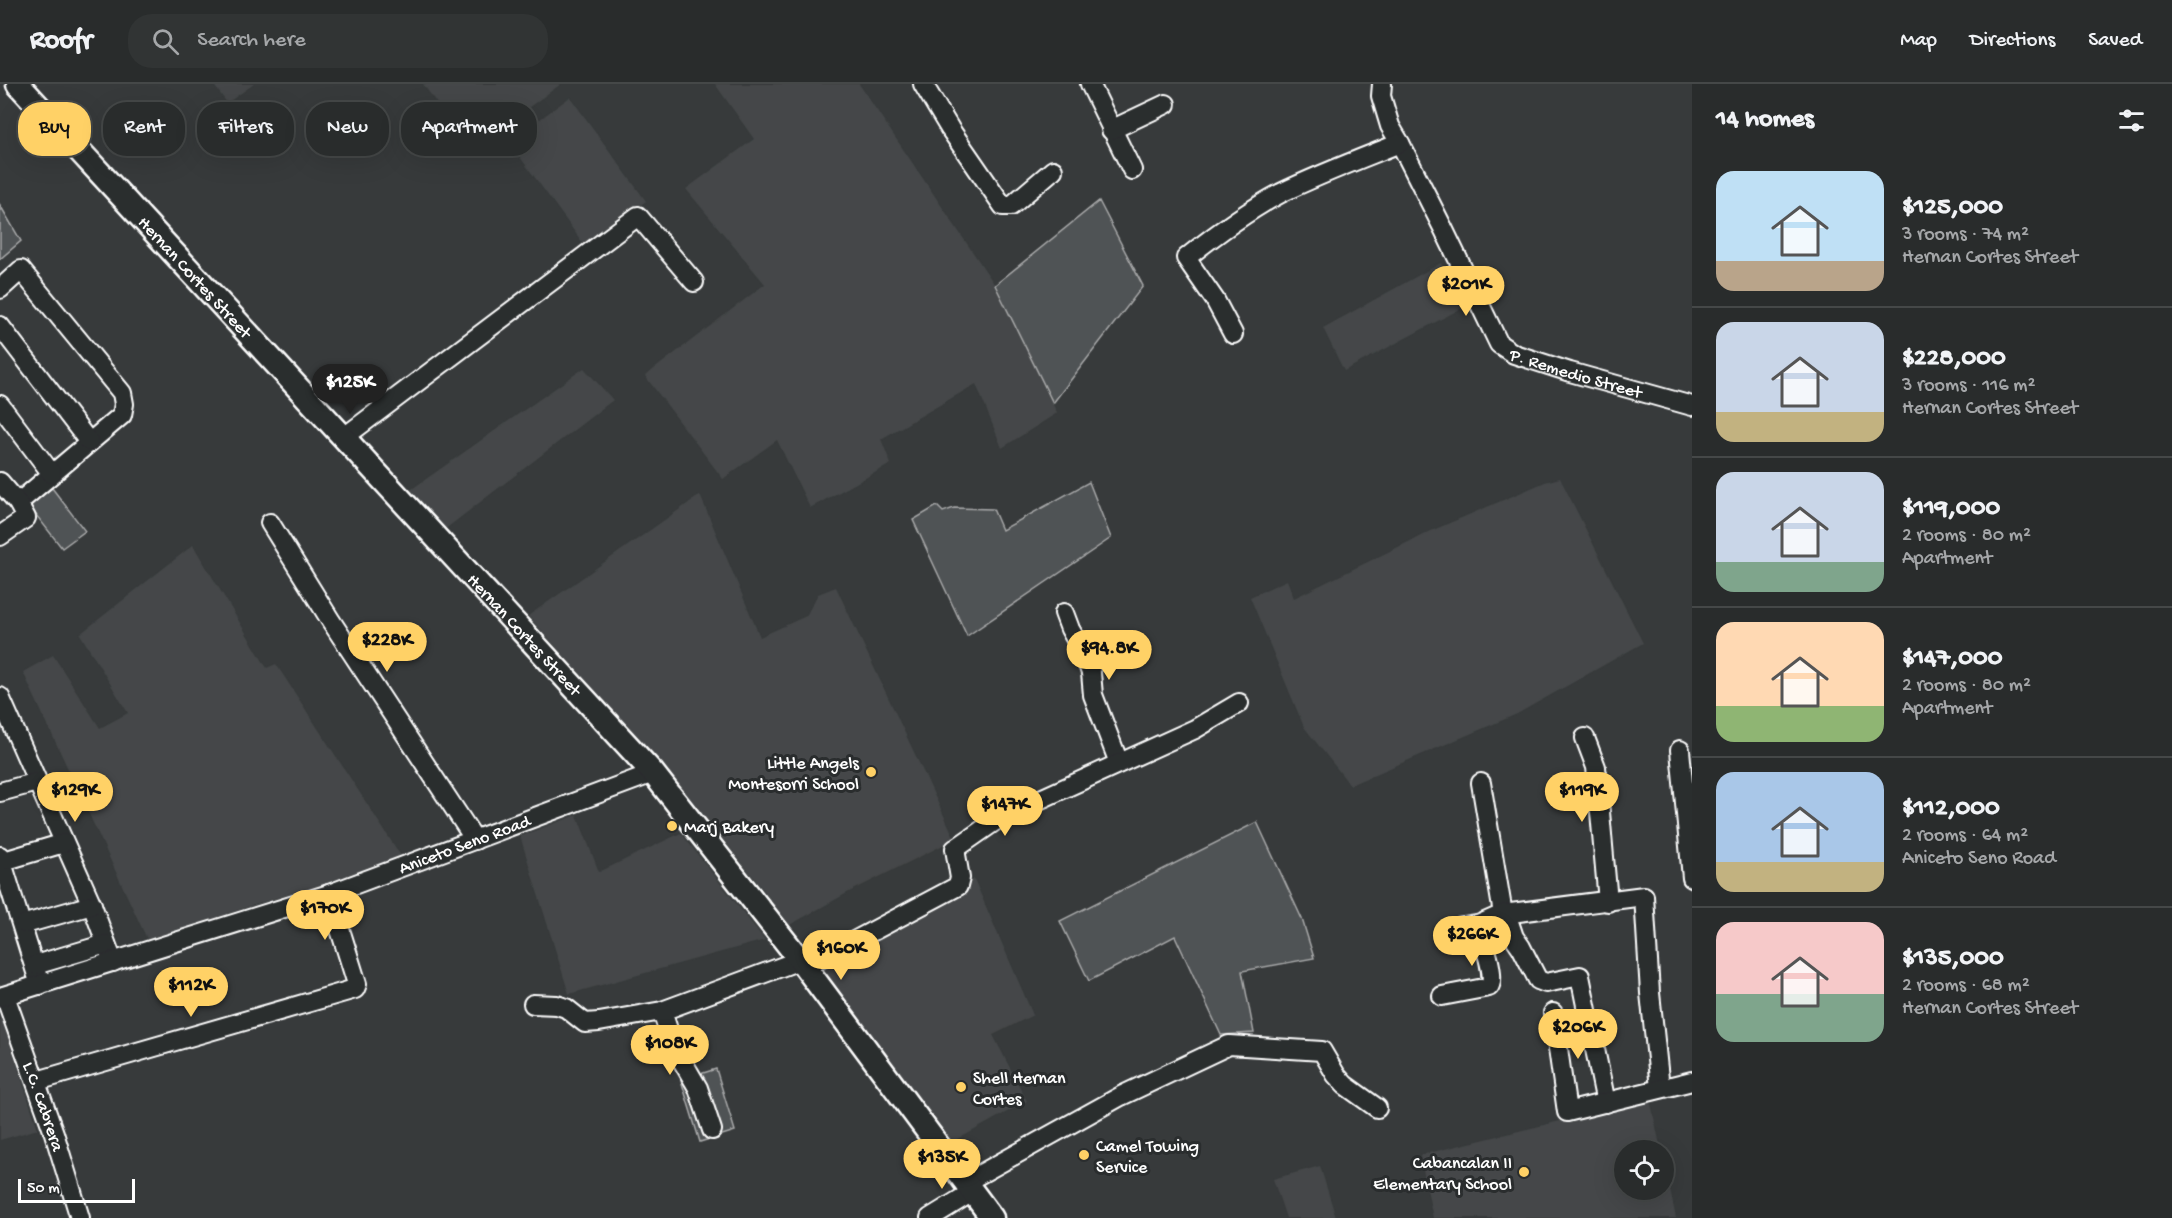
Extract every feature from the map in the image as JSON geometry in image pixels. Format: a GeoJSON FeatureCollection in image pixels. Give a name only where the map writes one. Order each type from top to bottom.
{"type":"FeatureCollection","features":[{"type":"Feature","properties":{"kind":"main road","name":"Hernan Cortes Street"},"geometry":{"type":"LineString","coordinates":[[18,84],[653,773],[802,963],[992,1218]]}},
{"type":"Feature","properties":{"kind":"street"},"geometry":{"type":"LineString","coordinates":[[923,84],[950,129],[1003,206],[1011,206],[1053,170]]}},
{"type":"Feature","properties":{"kind":"street"},"geometry":{"type":"LineString","coordinates":[[1090,84],[1132,170]]}},
{"type":"Feature","properties":{"kind":"street","name":"P. Remedio Street"},"geometry":{"type":"LineString","coordinates":[[1382,84],[1381,96],[1390,126],[1499,344],[1514,354],[1570,372],[1692,406]]}},
{"type":"Feature","properties":{"kind":"street"},"geometry":{"type":"LineString","coordinates":[[1111,130],[1166,104]]}},
{"type":"Feature","properties":{"kind":"street"},"geometry":{"type":"LineString","coordinates":[[1233,334],[1215,300],[1186,258],[1225,227],[1281,194],[1400,143]]}},
{"type":"Feature","properties":{"kind":"street"},"geometry":{"type":"LineString","coordinates":[[343,438],[638,216],[694,282]]}},
{"type":"Feature","properties":{"kind":"street"},"geometry":{"type":"LineString","coordinates":[[0,289],[21,270],[122,393],[124,404],[122,415],[18,503]]}},
{"type":"Feature","properties":{"kind":"street"},"geometry":{"type":"LineString","coordinates":[[0,326],[89,442]]}},
{"type":"Feature","properties":{"kind":"street"},"geometry":{"type":"LineString","coordinates":[[0,405],[52,474]]}},
{"type":"Feature","properties":{"kind":"street"},"geometry":{"type":"LineString","coordinates":[[0,482],[18,503],[26,518],[0,536]]}},
{"type":"Feature","properties":{"kind":"street"},"geometry":{"type":"LineString","coordinates":[[270,523],[331,621],[475,840]]}},
{"type":"Feature","properties":{"kind":"street"},"geometry":{"type":"LineString","coordinates":[[1064,613],[1086,657],[1091,673],[1093,695],[1119,762]]}},
{"type":"Feature","properties":{"kind":"street"},"geometry":{"type":"LineString","coordinates":[[0,698],[92,905],[113,962]]}},
{"type":"Feature","properties":{"kind":"street"},"geometry":{"type":"LineString","coordinates":[[532,1005],[557,1005],[566,1008],[585,1023],[590,1023],[662,1011],[802,963],[958,886],[960,878],[955,849],[1001,818],[1195,729],[1239,703]]}},
{"type":"Feature","properties":{"kind":"street"},"geometry":{"type":"LineString","coordinates":[[1585,738],[1596,767],[1608,902]]}},
{"type":"Feature","properties":{"kind":"street"},"geometry":{"type":"LineString","coordinates":[[1680,750],[1692,878]]}},
{"type":"Feature","properties":{"kind":"street","name":"Aniceto Seno Road"},"geometry":{"type":"LineString","coordinates":[[2,996],[329,894],[653,773]]}},
{"type":"Feature","properties":{"kind":"street"},"geometry":{"type":"LineString","coordinates":[[0,792],[38,782]]}},
{"type":"Feature","properties":{"kind":"street"},"geometry":{"type":"LineString","coordinates":[[1481,783],[1503,914],[1508,919],[1514,937],[1538,980],[1546,983],[1580,976],[1606,1103]]}},
{"type":"Feature","properties":{"kind":"street"},"geometry":{"type":"LineString","coordinates":[[40,985],[3,858],[64,843]]}},
{"type":"Feature","properties":{"kind":"street"},"geometry":{"type":"LineString","coordinates":[[37,1081],[355,989],[357,984],[329,894]]}},
{"type":"Feature","properties":{"kind":"street"},"geometry":{"type":"LineString","coordinates":[[1457,928],[1478,925],[1503,914],[1644,896],[1650,993],[1660,1088]]}},
{"type":"Feature","properties":{"kind":"street"},"geometry":{"type":"LineString","coordinates":[[25,924],[92,905]]}},
{"type":"Feature","properties":{"kind":"street"},"geometry":{"type":"LineString","coordinates":[[1442,996],[1491,985],[1489,963],[1478,925]]}},
{"type":"Feature","properties":{"kind":"street"},"geometry":{"type":"LineString","coordinates":[[35,965],[106,944]]}},
{"type":"Feature","properties":{"kind":"street","name":"L.C. Cabrera"},"geometry":{"type":"LineString","coordinates":[[2,996],[37,1081],[80,1218]]}},
{"type":"Feature","properties":{"kind":"street"},"geometry":{"type":"LineString","coordinates":[[662,1011],[673,1045],[698,1088],[712,1130]]}},
{"type":"Feature","properties":{"kind":"street"},"geometry":{"type":"LineString","coordinates":[[1553,1012],[1568,1112],[1692,1081]]}},
{"type":"Feature","properties":{"kind":"street"},"geometry":{"type":"LineString","coordinates":[[930,1218],[969,1187],[1121,1096],[1229,1045],[1322,1051],[1336,1075],[1345,1085],[1377,1108]]}},
{"type":"Feature","properties":{"kind":"shaded area"},"geometry":{"type":"Polygon","coordinates":[[[213,84],[254,84],[228,102],[213,84]]]}},
{"type":"Feature","properties":{"kind":"shaded area"},"geometry":{"type":"Polygon","coordinates":[[[423,84],[561,84],[536,102],[436,102],[423,84]]]}},
{"type":"Feature","properties":{"kind":"shaded area"},"geometry":{"type":"Polygon","coordinates":[[[715,84],[859,84],[995,285],[1057,413],[1002,448],[976,384],[881,439],[891,464],[810,508],[777,440],[723,479],[645,376],[765,284],[686,189],[754,139],[715,84]]]}},
{"type":"Feature","properties":{"kind":"shaded area"},"geometry":{"type":"Polygon","coordinates":[[[570,97],[646,201],[585,246],[519,156],[537,156],[537,121],[570,97]]]}},
{"type":"Feature","properties":{"kind":"shaded area"},"geometry":{"type":"Polygon","coordinates":[[[1099,201],[1143,286],[1053,403],[995,285],[1099,201]]]}},
{"type":"Feature","properties":{"kind":"shaded area"},"geometry":{"type":"Polygon","coordinates":[[[0,205],[21,241],[0,259],[0,205]]]}},
{"type":"Feature","properties":{"kind":"shaded area"},"geometry":{"type":"Polygon","coordinates":[[[1441,263],[1462,308],[1344,371],[1323,328],[1441,263]]]}},
{"type":"Feature","properties":{"kind":"shaded area"},"geometry":{"type":"Polygon","coordinates":[[[584,368],[613,400],[444,530],[409,491],[584,368]]]}},
{"type":"Feature","properties":{"kind":"shaded area"},"geometry":{"type":"Polygon","coordinates":[[[1560,478],[1643,643],[1517,714],[1350,785],[1304,727],[1250,597],[1287,580],[1294,598],[1431,531],[1545,482],[1560,478]]]}},
{"type":"Feature","properties":{"kind":"shaded area"},"geometry":{"type":"Polygon","coordinates":[[[1089,482],[1111,538],[967,636],[913,520],[937,506],[943,512],[954,508],[993,509],[1002,530],[1089,482]]]}},
{"type":"Feature","properties":{"kind":"shaded area"},"geometry":{"type":"Polygon","coordinates":[[[52,488],[85,531],[62,548],[29,506],[52,488]]]}},
{"type":"Feature","properties":{"kind":"shaded area"},"geometry":{"type":"Polygon","coordinates":[[[700,495],[760,637],[806,616],[818,594],[836,587],[955,839],[849,892],[788,926],[764,891],[670,773],[528,616],[700,495]]]}},
{"type":"Feature","properties":{"kind":"shaded area"},"geometry":{"type":"Polygon","coordinates":[[[193,545],[267,668],[276,664],[401,856],[338,880],[251,906],[148,941],[23,672],[53,655],[100,728],[128,713],[80,634],[193,545]]]}},
{"type":"Feature","properties":{"kind":"shaded area"},"geometry":{"type":"Polygon","coordinates":[[[577,815],[599,872],[681,833],[765,940],[569,994],[520,836],[577,815]]]}},
{"type":"Feature","properties":{"kind":"shaded area"},"geometry":{"type":"Polygon","coordinates":[[[1257,822],[1302,919],[1314,958],[1242,971],[1254,1033],[1221,1035],[1175,936],[1089,981],[1060,921],[1257,822]]]}},
{"type":"Feature","properties":{"kind":"shaded area"},"geometry":{"type":"Polygon","coordinates":[[[974,879],[1033,1015],[993,1035],[1027,1101],[951,1143],[819,966],[974,879]]]}},
{"type":"Feature","properties":{"kind":"shaded area"},"geometry":{"type":"Polygon","coordinates":[[[0,1012],[38,1129],[0,1140],[0,1012]]]}},
{"type":"Feature","properties":{"kind":"shaded area"},"geometry":{"type":"Polygon","coordinates":[[[716,1069],[735,1131],[700,1142],[681,1080],[716,1069]]]}},
{"type":"Feature","properties":{"kind":"shaded area","name":"Cabancalan II Elementary School"},"geometry":{"type":"Polygon","coordinates":[[[1650,1099],[1659,1140],[1614,1140],[1614,1200],[1672,1200],[1676,1218],[1433,1218],[1420,1155],[1650,1099]]]}},
{"type":"Feature","properties":{"kind":"shaded area"},"geometry":{"type":"Polygon","coordinates":[[[1320,1166],[1336,1218],[1286,1218],[1273,1179],[1320,1166]]]}},
{"type":"Feature","properties":{"kind":"place","name":"Little Angels Montesorri School"},"geometry":{"type":"Point","coordinates":[871,772]}},
{"type":"Feature","properties":{"kind":"place","name":"Marj Bakery"},"geometry":{"type":"Point","coordinates":[672,826]}},
{"type":"Feature","properties":{"kind":"place","name":"Shell Hernan Cortes"},"geometry":{"type":"Point","coordinates":[961,1087]}},
{"type":"Feature","properties":{"kind":"place","name":"Camel Towing Service"},"geometry":{"type":"Point","coordinates":[1084,1155]}},
{"type":"Feature","properties":{"kind":"place","name":"Cabancalan II Elementary School"},"geometry":{"type":"Point","coordinates":[1524,1172]}}]}
